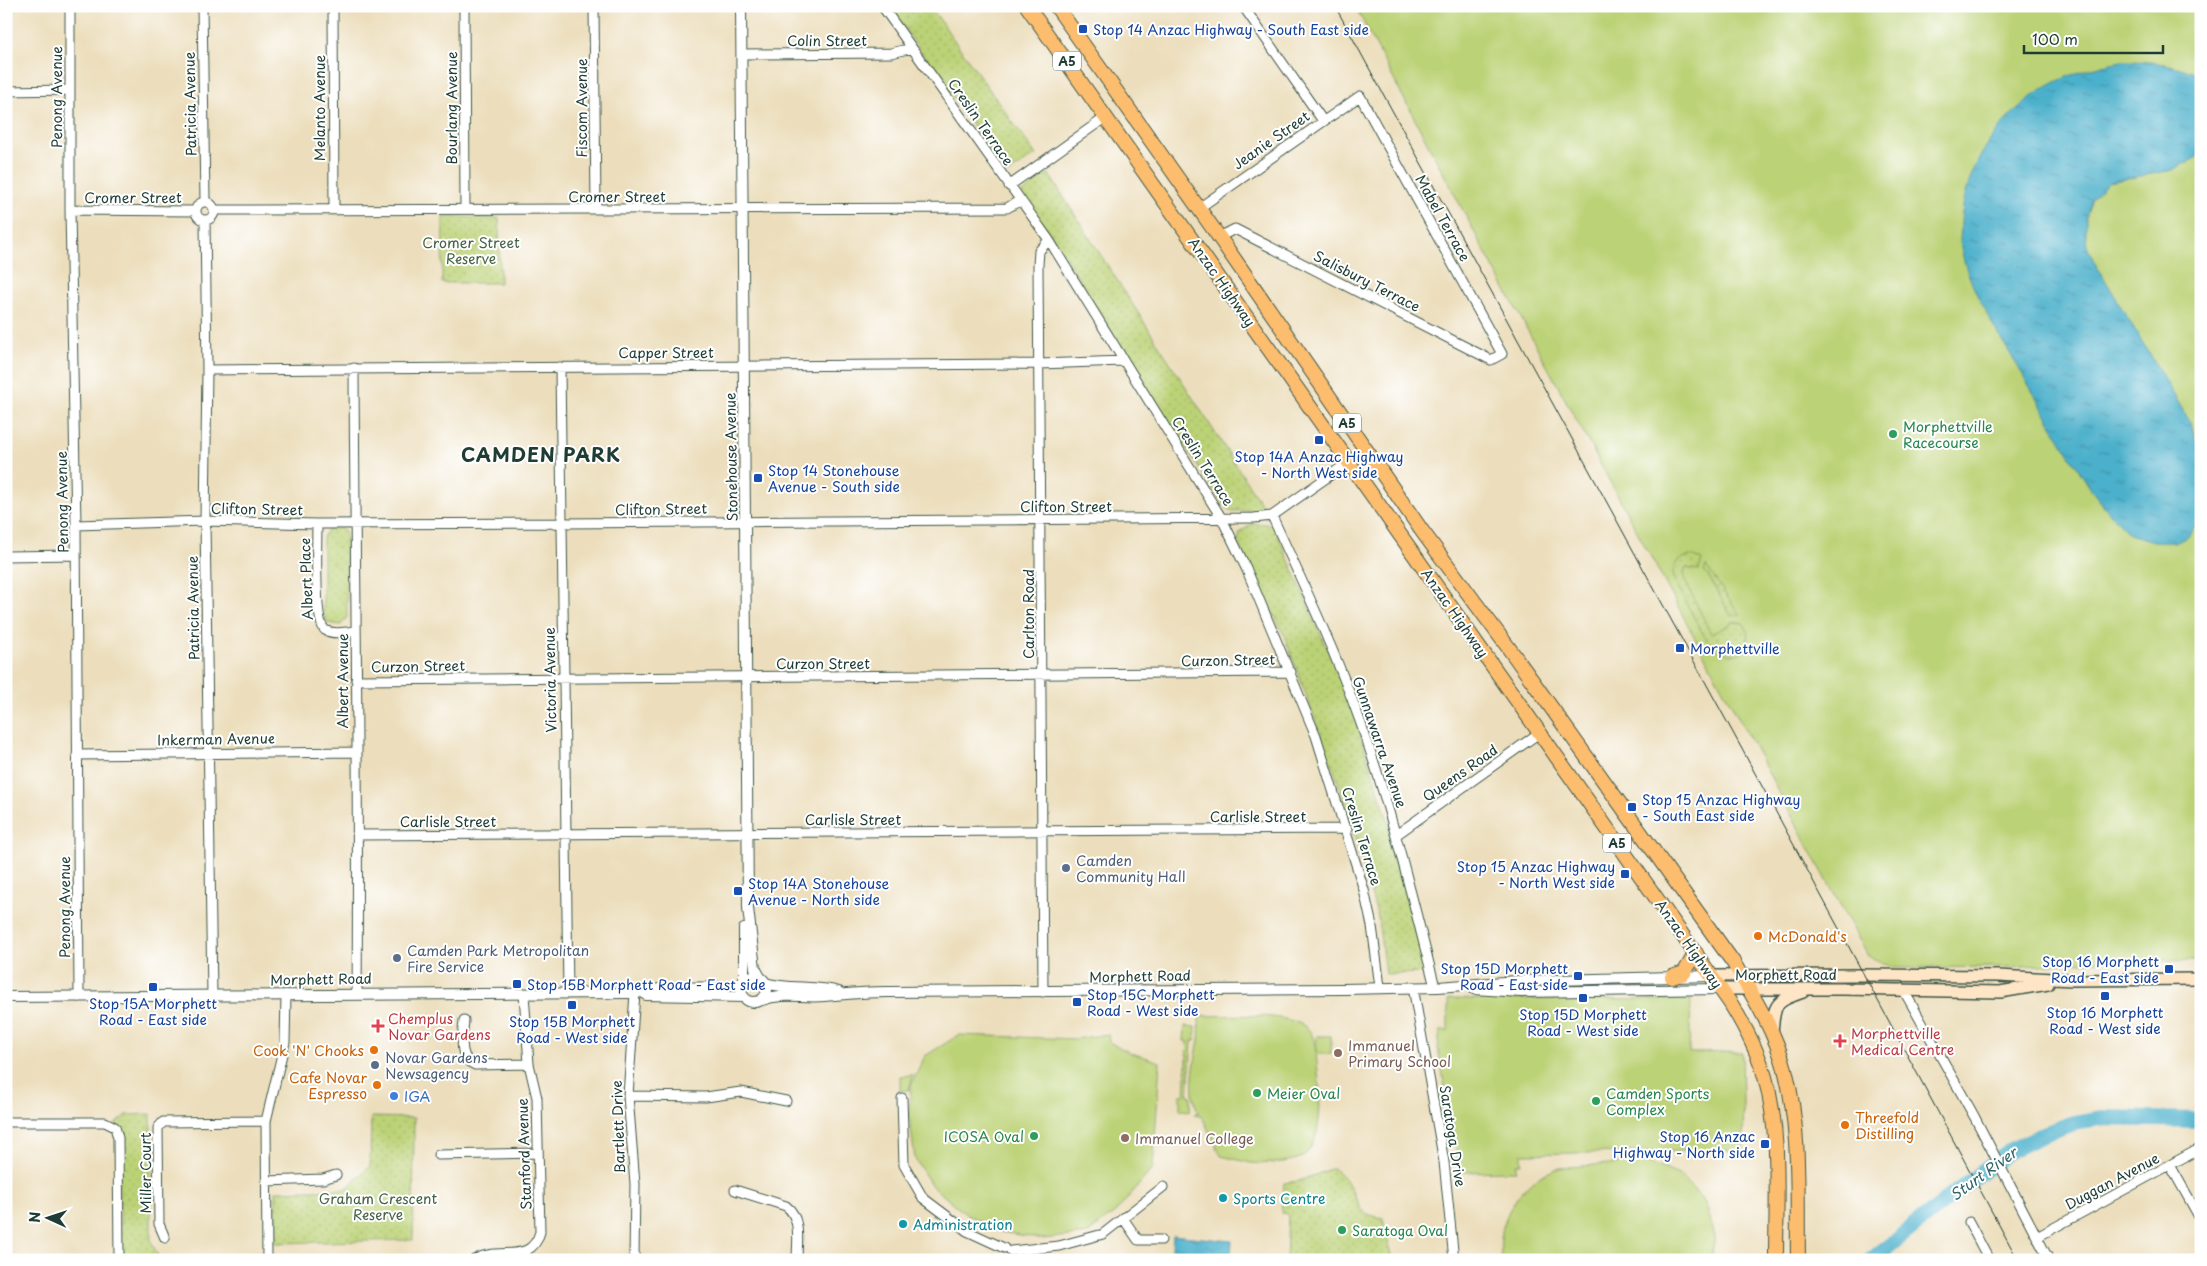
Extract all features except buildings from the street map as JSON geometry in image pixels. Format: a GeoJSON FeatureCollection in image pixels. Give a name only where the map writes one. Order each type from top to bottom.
{"type":"FeatureCollection","features":[{"type":"Feature","properties":{"kind":"highway","name":"Anzac Highway"},"geometry":{"type":"LineString","coordinates":[[1027,6],[1722,990],[1757,1052],[1772,1109],[1776,1260]]}},
{"type":"Feature","properties":{"kind":"highway","name":"Anzac Highway"},"geometry":{"type":"LineString","coordinates":[[1056,6],[1220,237],[1422,531],[1492,625],[1750,989],[1772,1033],[1785,1068],[1794,1109],[1798,1260]]}},
{"type":"Feature","properties":{"kind":"highway"},"geometry":{"type":"LineString","coordinates":[[1140,165],[1152,158],[1154,146]]}},
{"type":"Feature","properties":{"kind":"highway"},"geometry":{"type":"LineString","coordinates":[[1159,192],[1157,174],[1163,167],[1168,166]]}},
{"type":"Feature","properties":{"kind":"highway"},"geometry":{"type":"LineString","coordinates":[[1300,391],[1309,387],[1313,382],[1311,372]]}},
{"type":"Feature","properties":{"kind":"highway"},"geometry":{"type":"LineString","coordinates":[[1320,420],[1317,399],[1318,395],[1325,391]]}},
{"type":"Feature","properties":{"kind":"highway"},"geometry":{"type":"LineString","coordinates":[[1485,655],[1494,654],[1498,648],[1492,625]]}},
{"type":"Feature","properties":{"kind":"highway"},"geometry":{"type":"LineString","coordinates":[[1513,696],[1510,687],[1511,675],[1521,666]]}},
{"type":"Feature","properties":{"kind":"highway"},"geometry":{"type":"LineString","coordinates":[[1672,977],[1684,973],[1696,953]]}},
{"type":"Feature","properties":{"kind":"highway"},"geometry":{"type":"LineString","coordinates":[[1775,1181],[1797,1180]]}},
{"type":"Feature","properties":{"kind":"main road","name":"Morphett Road"},"geometry":{"type":"LineString","coordinates":[[1711,976],[1998,976],[2072,980],[2201,979]]}},
{"type":"Feature","properties":{"kind":"main road","name":"Morphett Road"},"geometry":{"type":"LineString","coordinates":[[1722,990],[1903,989],[2000,992],[2072,980]]}},
{"type":"Feature","properties":{"kind":"main road"},"geometry":{"type":"LineString","coordinates":[[1772,1033],[1777,1005],[1784,998],[1814,989]]}},
{"type":"Feature","properties":{"kind":"street","name":"Penong Avenue"},"geometry":{"type":"LineString","coordinates":[[70,6],[70,210],[76,525],[79,997]]}},
{"type":"Feature","properties":{"kind":"street","name":"Patricia Avenue"},"geometry":{"type":"LineString","coordinates":[[202,6],[205,201]]}},
{"type":"Feature","properties":{"kind":"street","name":"Melanto Avenue"},"geometry":{"type":"LineString","coordinates":[[333,6],[334,210]]}},
{"type":"Feature","properties":{"kind":"street","name":"Bourlang Avenue"},"geometry":{"type":"LineString","coordinates":[[464,6],[465,210]]}},
{"type":"Feature","properties":{"kind":"street","name":"Fiscom Avenue"},"geometry":{"type":"LineString","coordinates":[[594,6],[596,209]]}},
{"type":"Feature","properties":{"kind":"street","name":"Stonehouse Avenue"},"geometry":{"type":"LineString","coordinates":[[742,6],[748,908],[754,968],[763,980]]}},
{"type":"Feature","properties":{"kind":"street","name":"Creslin Terrace"},"geometry":{"type":"LineString","coordinates":[[882,6],[1019,201],[1049,240],[1222,519],[1244,561],[1316,736],[1347,829],[1372,926],[1380,988]]}},
{"type":"Feature","properties":{"kind":"street"},"geometry":{"type":"LineString","coordinates":[[1243,6],[1323,121]]}},
{"type":"Feature","properties":{"kind":"street","name":"Colin Street"},"geometry":{"type":"LineString","coordinates":[[742,54],[891,53],[912,48]]}},
{"type":"Feature","properties":{"kind":"street"},"geometry":{"type":"LineString","coordinates":[[6,91],[70,90]]}},
{"type":"Feature","properties":{"kind":"street","name":"Jeanie Street"},"geometry":{"type":"LineString","coordinates":[[1199,208],[1360,96]]}},
{"type":"Feature","properties":{"kind":"street","name":"Mabel Terrace"},"geometry":{"type":"LineString","coordinates":[[1360,96],[1502,354]]}},
{"type":"Feature","properties":{"kind":"street"},"geometry":{"type":"LineString","coordinates":[[1009,186],[1106,117]]}},
{"type":"Feature","properties":{"kind":"street"},"geometry":{"type":"LineString","coordinates":[[205,201],[211,204],[214,210],[211,216],[205,220],[198,217],[195,211],[198,204],[205,201]]}},
{"type":"Feature","properties":{"kind":"street","name":"Cromer Street"},"geometry":{"type":"LineString","coordinates":[[214,210],[1007,208],[1019,201]]}},
{"type":"Feature","properties":{"kind":"street","name":"Cromer Street"},"geometry":{"type":"LineString","coordinates":[[70,210],[195,211]]}},
{"type":"Feature","properties":{"kind":"street","name":"Patricia Avenue"},"geometry":{"type":"LineString","coordinates":[[205,220],[207,370],[205,521],[210,753],[212,996]]}},
{"type":"Feature","properties":{"kind":"street","name":"Salisbury Terrace"},"geometry":{"type":"LineString","coordinates":[[1220,237],[1235,229],[1491,360],[1502,354]]}},
{"type":"Feature","properties":{"kind":"street","name":"Carlton Road"},"geometry":{"type":"LineString","coordinates":[[1043,992],[1039,364],[1040,251],[1049,240]]}},
{"type":"Feature","properties":{"kind":"street","name":"Capper Street"},"geometry":{"type":"LineString","coordinates":[[207,370],[1039,364],[1124,361]]}},
{"type":"Feature","properties":{"kind":"street","name":"Victoria Avenue"},"geometry":{"type":"LineString","coordinates":[[560,366],[568,993]]}},
{"type":"Feature","properties":{"kind":"street","name":"Albert Avenue"},"geometry":{"type":"LineString","coordinates":[[354,368],[356,752],[359,836],[357,994]]}},
{"type":"Feature","properties":{"kind":"street"},"geometry":{"type":"LineString","coordinates":[[1272,516],[1349,462]]}},
{"type":"Feature","properties":{"kind":"street","name":"Clifton Street"},"geometry":{"type":"LineString","coordinates":[[76,525],[205,521],[317,524],[562,523],[1222,519],[1272,516]]}},
{"type":"Feature","properties":{"kind":"street","name":"Gunnawarra Avenue"},"geometry":{"type":"LineString","coordinates":[[1272,516],[1310,597],[1350,694],[1396,835],[1437,987]]}},
{"type":"Feature","properties":{"kind":"street","name":"Albert Place"},"geometry":{"type":"LineString","coordinates":[[317,524],[318,606],[321,625],[326,630],[332,632],[356,631]]}},
{"type":"Feature","properties":{"kind":"street"},"geometry":{"type":"LineString","coordinates":[[6,556],[76,555]]}},
{"type":"Feature","properties":{"kind":"street","name":"Curzon Street"},"geometry":{"type":"LineString","coordinates":[[356,680],[564,677],[1042,676],[1291,672]]}},
{"type":"Feature","properties":{"kind":"street","name":"Queens Road"},"geometry":{"type":"LineString","coordinates":[[1396,835],[1539,733]]}},
{"type":"Feature","properties":{"kind":"street","name":"Inkerman Avenue"},"geometry":{"type":"LineString","coordinates":[[77,755],[356,752]]}},
{"type":"Feature","properties":{"kind":"street","name":"Carlisle Street"},"geometry":{"type":"LineString","coordinates":[[359,836],[1347,829]]}},
{"type":"Feature","properties":{"kind":"street","name":"Stonehouse Avenue"},"geometry":{"type":"LineString","coordinates":[[743,982],[744,936],[748,908]]}},
{"type":"Feature","properties":{"kind":"street"},"geometry":{"type":"LineString","coordinates":[[750,976],[763,980],[767,991],[762,1000],[752,1002],[744,997],[741,993],[743,982],[750,976]]}},
{"type":"Feature","properties":{"kind":"street","name":"Morphett Road"},"geometry":{"type":"LineString","coordinates":[[1437,987],[1517,981],[1711,976]]}},
{"type":"Feature","properties":{"kind":"street","name":"Morphett Road"},"geometry":{"type":"LineString","coordinates":[[763,980],[777,987],[823,988],[842,993]]}},
{"type":"Feature","properties":{"kind":"street","name":"Morphett Road"},"geometry":{"type":"LineString","coordinates":[[6,997],[635,993],[666,988],[727,986],[743,982]]}},
{"type":"Feature","properties":{"kind":"street","name":"Morphett Road"},"geometry":{"type":"LineString","coordinates":[[762,1000],[773,995],[823,996],[842,993],[1413,987],[1521,992],[1722,990]]}},
{"type":"Feature","properties":{"kind":"street","name":"Saratoga Drive"},"geometry":{"type":"LineString","coordinates":[[1413,987],[1444,1162],[1454,1260]]}},
{"type":"Feature","properties":{"kind":"street"},"geometry":{"type":"LineString","coordinates":[[1903,989],[2003,1170],[2049,1260]]}},
{"type":"Feature","properties":{"kind":"street","name":"Morphett Road"},"geometry":{"type":"LineString","coordinates":[[635,993],[651,996],[744,997]]}},
{"type":"Feature","properties":{"kind":"street","name":"Bartlett Drive"},"geometry":{"type":"LineString","coordinates":[[634,1260],[635,1184],[628,1096],[635,993]]}},
{"type":"Feature","properties":{"kind":"street","name":"Stanford Avenue"},"geometry":{"type":"LineString","coordinates":[[474,1260],[485,1256],[524,1254],[532,1251],[538,1243],[540,1232],[536,1098],[529,1064],[524,994]]}},
{"type":"Feature","properties":{"kind":"street"},"geometry":{"type":"LineString","coordinates":[[267,1260],[266,1121],[285,1042],[286,995]]}},
{"type":"Feature","properties":{"kind":"street"},"geometry":{"type":"LineString","coordinates":[[464,1020],[463,1056],[469,1063],[475,1065],[529,1064]]}},
{"type":"Feature","properties":{"kind":"street"},"geometry":{"type":"LineString","coordinates":[[628,1096],[706,1097],[741,1092],[786,1101]]}},
{"type":"Feature","properties":{"kind":"street"},"geometry":{"type":"LineString","coordinates":[[902,1098],[904,1164],[923,1198],[967,1231],[1007,1249],[1059,1246],[1103,1234],[1163,1187]]}},
{"type":"Feature","properties":{"kind":"street","name":"Miller Court"},"geometry":{"type":"LineString","coordinates":[[165,1238],[159,1224],[158,1128],[160,1124],[162,1122],[266,1121]]}},
{"type":"Feature","properties":{"kind":"street"},"geometry":{"type":"LineString","coordinates":[[6,1122],[105,1122],[115,1127],[118,1138],[119,1260]]}},
{"type":"Feature","properties":{"kind":"street","name":"Duggan Avenue"},"geometry":{"type":"LineString","coordinates":[[2037,1237],[2201,1148]]}},
{"type":"Feature","properties":{"kind":"street"},"geometry":{"type":"LineString","coordinates":[[438,1155],[538,1153]]}},
{"type":"Feature","properties":{"kind":"street"},"geometry":{"type":"LineString","coordinates":[[2170,1165],[2201,1220]]}},
{"type":"Feature","properties":{"kind":"street"},"geometry":{"type":"LineString","coordinates":[[266,1180],[323,1179],[336,1175]]}},
{"type":"Feature","properties":{"kind":"street"},"geometry":{"type":"LineString","coordinates":[[735,1190],[786,1206],[792,1211],[797,1220],[797,1260]]}},
{"type":"Feature","properties":{"kind":"street"},"geometry":{"type":"LineString","coordinates":[[1123,1218],[1138,1240],[1162,1240]]}},
{"type":"Feature","properties":{"kind":"street"},"geometry":{"type":"LineString","coordinates":[[1968,1222],[1989,1260]]}},
{"type":"Feature","properties":{"kind":"green space"},"geometry":{"type":"Polygon","coordinates":[[[889,6],[930,6],[1036,155],[1007,174],[889,6]]]}},
{"type":"Feature","properties":{"kind":"green space","name":"Morphettville Racecourse"},"geometry":{"type":"Polygon","coordinates":[[[1355,6],[2201,6],[2201,961],[2113,960],[2010,967],[1894,968],[1868,956],[1485,252],[1355,6]]]}},
{"type":"Feature","properties":{"kind":"green space"},"geometry":{"type":"Polygon","coordinates":[[[1048,173],[1265,510],[1230,511],[1216,495],[1050,234],[1021,194],[1048,173]]]}},
{"type":"Feature","properties":{"kind":"green space","name":"Cromer Street Reserve"},"geometry":{"type":"Polygon","coordinates":[[[443,217],[499,218],[500,283],[442,283],[443,217]]]}},
{"type":"Feature","properties":{"kind":"green space"},"geometry":{"type":"Polygon","coordinates":[[[1252,524],[1273,524],[1350,702],[1393,836],[1429,973],[1385,974],[1378,918],[1342,793],[1284,635],[1238,543],[1240,532],[1252,524]]]}},
{"type":"Feature","properties":{"kind":"green space"},"geometry":{"type":"Polygon","coordinates":[[[341,528],[345,531],[346,536],[347,617],[341,625],[327,623],[323,614],[323,537],[328,529],[341,528]]]}},
{"type":"Feature","properties":{"kind":"green space"},"geometry":{"type":"Polygon","coordinates":[[[1691,556],[1702,560],[1699,570],[1685,568],[1684,578],[1711,634],[1731,624],[1731,622],[1744,623],[1748,642],[1741,652],[1728,654],[1711,645],[1690,610],[1674,578],[1673,569],[1679,561],[1691,556]]]}},
{"type":"Feature","properties":{"kind":"green space"},"geometry":{"type":"Polygon","coordinates":[[[1706,566],[1740,615],[1731,616],[1708,575],[1704,572],[1706,566]]]}},
{"type":"Feature","properties":{"kind":"green space","name":"Camden Sports Complex"},"geometry":{"type":"Polygon","coordinates":[[[1448,999],[1691,1000],[1689,1053],[1742,1052],[1744,1150],[1521,1154],[1521,1164],[1516,1164],[1516,1171],[1460,1172],[1438,1048],[1440,1031],[1448,1031],[1448,999]]]}},
{"type":"Feature","properties":{"kind":"green space","name":"Meier Oval"},"geometry":{"type":"Polygon","coordinates":[[[1241,1015],[1289,1020],[1301,1024],[1309,1030],[1316,1052],[1317,1036],[1331,1036],[1331,1054],[1316,1054],[1320,1093],[1319,1122],[1311,1147],[1304,1156],[1286,1161],[1262,1164],[1221,1156],[1202,1117],[1194,1115],[1196,1112],[1199,1113],[1193,1096],[1193,1086],[1199,1037],[1199,1016],[1241,1015]]]}},
{"type":"Feature","properties":{"kind":"green space"},"geometry":{"type":"Polygon","coordinates":[[[1185,1026],[1196,1027],[1195,1041],[1192,1041],[1188,1095],[1191,1096],[1190,1111],[1180,1110],[1180,1095],[1185,1095],[1188,1041],[1184,1041],[1185,1026]]]}},
{"type":"Feature","properties":{"kind":"green space","name":"ICOSA Oval"},"geometry":{"type":"Polygon","coordinates":[[[1108,1034],[1109,1042],[1131,1053],[1160,1062],[1153,1168],[1116,1212],[1087,1234],[1043,1239],[1001,1232],[963,1212],[932,1186],[915,1159],[909,1114],[911,1085],[925,1056],[959,1035],[1076,1039],[1108,1034]]]}},
{"type":"Feature","properties":{"kind":"green space"},"geometry":{"type":"Polygon","coordinates":[[[913,1075],[909,1090],[900,1091],[900,1076],[913,1075]]]}},
{"type":"Feature","properties":{"kind":"green space"},"geometry":{"type":"Polygon","coordinates":[[[151,1114],[151,1241],[159,1258],[122,1260],[116,1123],[126,1115],[151,1114]]]}},
{"type":"Feature","properties":{"kind":"green space","name":"Graham Crescent Reserve"},"geometry":{"type":"Polygon","coordinates":[[[371,1117],[414,1118],[413,1240],[275,1243],[276,1191],[346,1189],[370,1166],[371,1117]]]}},
{"type":"Feature","properties":{"kind":"green space"},"geometry":{"type":"Polygon","coordinates":[[[1648,1162],[1681,1176],[1705,1202],[1715,1236],[1711,1260],[1502,1260],[1502,1231],[1507,1216],[1513,1203],[1533,1181],[1546,1173],[1563,1167],[1648,1162]]]}},
{"type":"Feature","properties":{"kind":"green space"},"geometry":{"type":"Polygon","coordinates":[[[1333,1168],[1348,1182],[1360,1208],[1368,1214],[1383,1218],[1392,1260],[1286,1260],[1288,1214],[1281,1213],[1284,1183],[1299,1181],[1333,1168]]]}},
{"type":"Feature","properties":{"kind":"water"},"geometry":{"type":"Polygon","coordinates":[[[2121,61],[2162,64],[2181,68],[2201,76],[2201,155],[2173,170],[2109,182],[2092,198],[2086,217],[2087,246],[2094,261],[2190,422],[2201,454],[2201,516],[2189,536],[2175,542],[2154,541],[2129,534],[2092,491],[1977,295],[1969,277],[1960,241],[1962,210],[1971,176],[1987,145],[2007,119],[2020,106],[2050,85],[2083,71],[2121,61]]]}},
{"type":"Feature","properties":{"kind":"water"},"geometry":{"type":"Polygon","coordinates":[[[1173,1235],[1232,1241],[1231,1260],[1171,1260],[1173,1235]]]}},
{"type":"Feature","properties":{"kind":"waterway","name":"Sturt River"},"geometry":{"type":"LineString","coordinates":[[1871,1260],[2007,1152],[2046,1133],[2074,1123],[2101,1118],[2201,1120]]}},
{"type":"Feature","properties":{"kind":"tram line"},"geometry":{"type":"LineString","coordinates":[[1335,6],[1743,751],[2018,1260]]}},
{"type":"Feature","properties":{"kind":"place","name":"Stop 14 Anzac Highway - South East side"},"geometry":{"type":"Point","coordinates":[1083,29]}},
{"type":"Feature","properties":{"kind":"place","name":"Morphettville Racecourse"},"geometry":{"type":"Point","coordinates":[1893,434]}},
{"type":"Feature","properties":{"kind":"place","name":"Stop 14A Anzac Highway - North West side"},"geometry":{"type":"Point","coordinates":[1319,440]}},
{"type":"Feature","properties":{"kind":"place","name":"Stop 14 Stonehouse Avenue - South side"},"geometry":{"type":"Point","coordinates":[758,478]}},
{"type":"Feature","properties":{"kind":"place","name":"Morphettville"},"geometry":{"type":"Point","coordinates":[1680,648]}},
{"type":"Feature","properties":{"kind":"place","name":"Stop 15 Anzac Highway - South East side"},"geometry":{"type":"Point","coordinates":[1632,807]}},
{"type":"Feature","properties":{"kind":"place","name":"Camden Community Hall"},"geometry":{"type":"Point","coordinates":[1066,868]}},
{"type":"Feature","properties":{"kind":"place","name":"Stop 15 Anzac Highway - North West side"},"geometry":{"type":"Point","coordinates":[1625,874]}},
{"type":"Feature","properties":{"kind":"place","name":"Stop 14A Stonehouse Avenue - North side"},"geometry":{"type":"Point","coordinates":[738,891]}},
{"type":"Feature","properties":{"kind":"place","name":"McDonald's"},"geometry":{"type":"Point","coordinates":[1758,936]}},
{"type":"Feature","properties":{"kind":"place","name":"Camden Park Metropolitan Fire Service"},"geometry":{"type":"Point","coordinates":[397,958]}},
{"type":"Feature","properties":{"kind":"place","name":"Stop 16 Morphett Road - East side"},"geometry":{"type":"Point","coordinates":[2169,969]}},
{"type":"Feature","properties":{"kind":"place","name":"Stop 15D Morphett Road - East side"},"geometry":{"type":"Point","coordinates":[1578,976]}},
{"type":"Feature","properties":{"kind":"place","name":"Stop 15B Morphett Road - East side"},"geometry":{"type":"Point","coordinates":[517,984]}},
{"type":"Feature","properties":{"kind":"place","name":"Stop 15A Morphett Road - East side"},"geometry":{"type":"Point","coordinates":[153,987]}},
{"type":"Feature","properties":{"kind":"place","name":"Stop 16 Morphett Road - West side"},"geometry":{"type":"Point","coordinates":[2105,996]}},
{"type":"Feature","properties":{"kind":"place","name":"Stop 15D Morphett Road - West side"},"geometry":{"type":"Point","coordinates":[1583,998]}},
{"type":"Feature","properties":{"kind":"place","name":"Stop 15C Morphett Road - West side"},"geometry":{"type":"Point","coordinates":[1077,1002]}},
{"type":"Feature","properties":{"kind":"place","name":"Stop 15B Morphett Road - West side"},"geometry":{"type":"Point","coordinates":[572,1005]}},
{"type":"Feature","properties":{"kind":"place","name":"Chemplus Novar Gardens"},"geometry":{"type":"Point","coordinates":[378,1026]}},
{"type":"Feature","properties":{"kind":"place","name":"Morphettville Medical Centre"},"geometry":{"type":"Point","coordinates":[1840,1041]}},
{"type":"Feature","properties":{"kind":"place","name":"Cook 'N' Chooks"},"geometry":{"type":"Point","coordinates":[374,1050]}},
{"type":"Feature","properties":{"kind":"place","name":"Immanuel Primary School"},"geometry":{"type":"Point","coordinates":[1338,1053]}},
{"type":"Feature","properties":{"kind":"place","name":"Novar Gardens Newsagency"},"geometry":{"type":"Point","coordinates":[375,1065]}},
{"type":"Feature","properties":{"kind":"place","name":"Cafe Novar Espresso"},"geometry":{"type":"Point","coordinates":[377,1085]}},
{"type":"Feature","properties":{"kind":"place","name":"Meier Oval"},"geometry":{"type":"Point","coordinates":[1257,1093]}},
{"type":"Feature","properties":{"kind":"place","name":"IGA"},"geometry":{"type":"Point","coordinates":[394,1096]}},
{"type":"Feature","properties":{"kind":"place","name":"Camden Sports Complex"},"geometry":{"type":"Point","coordinates":[1596,1101]}},
{"type":"Feature","properties":{"kind":"place","name":"Threefold Distilling"},"geometry":{"type":"Point","coordinates":[1845,1125]}},
{"type":"Feature","properties":{"kind":"place","name":"ICOSA Oval"},"geometry":{"type":"Point","coordinates":[1034,1136]}},
{"type":"Feature","properties":{"kind":"place","name":"Immanuel College"},"geometry":{"type":"Point","coordinates":[1125,1138]}},
{"type":"Feature","properties":{"kind":"place","name":"Stop 16 Anzac Highway - North side"},"geometry":{"type":"Point","coordinates":[1765,1144]}},
{"type":"Feature","properties":{"kind":"place","name":"Sports Centre"},"geometry":{"type":"Point","coordinates":[1223,1198]}},
{"type":"Feature","properties":{"kind":"place","name":"Administration"},"geometry":{"type":"Point","coordinates":[903,1224]}},
{"type":"Feature","properties":{"kind":"place","name":"Saratoga Oval"},"geometry":{"type":"Point","coordinates":[1342,1230]}},
{"type":"Feature","properties":{"kind":"district","name":"CAMDEN PARK"},"geometry":{"type":"Point","coordinates":[541,454]}}]}
